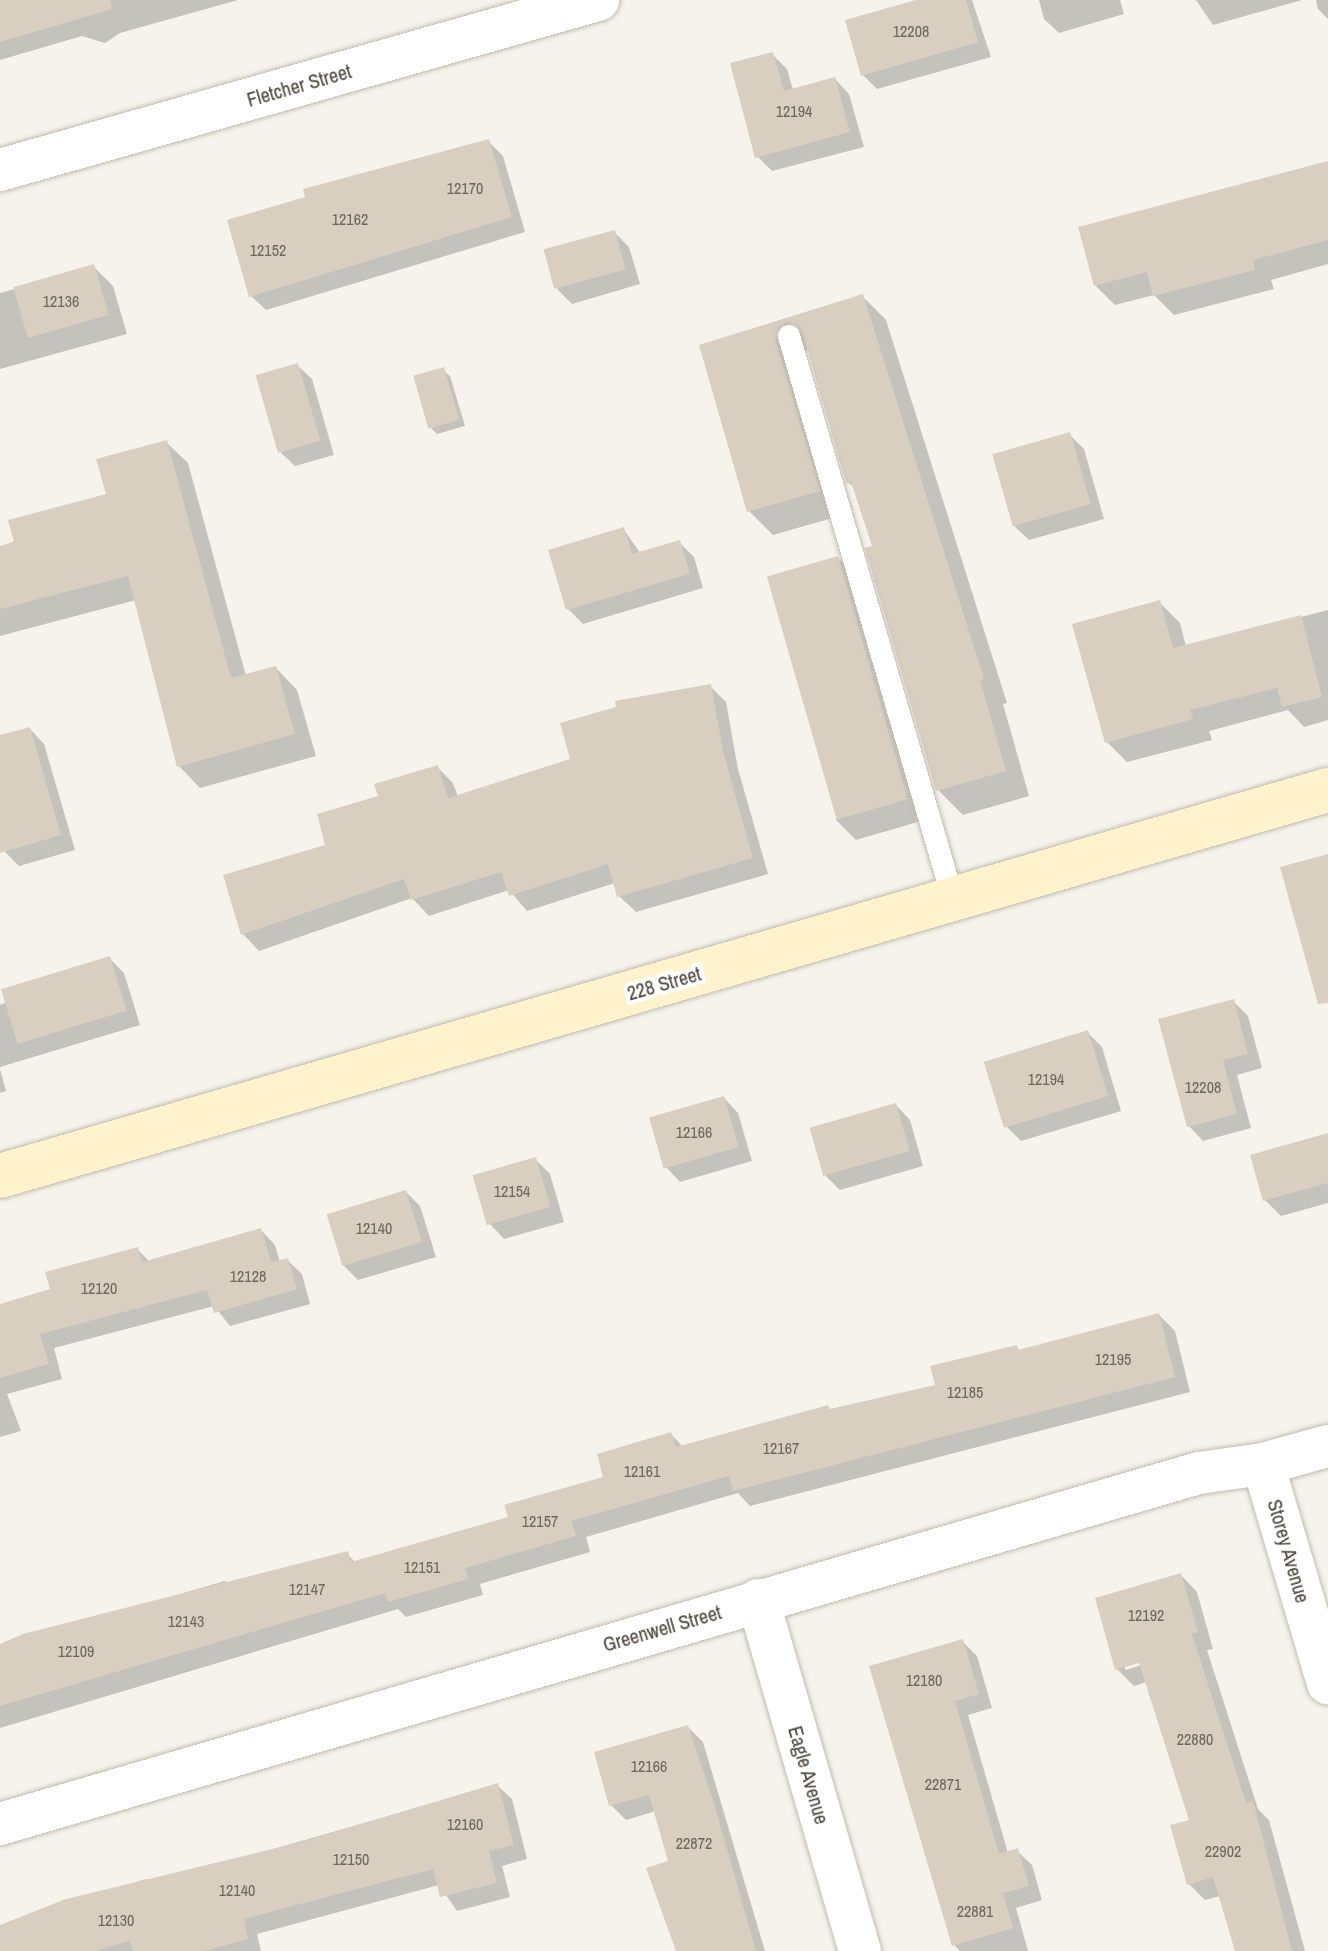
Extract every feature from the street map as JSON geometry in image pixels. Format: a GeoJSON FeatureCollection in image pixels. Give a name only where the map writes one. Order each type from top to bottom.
{"type":"FeatureCollection","features":[{"type":"Feature","properties":{"kind":"street","name":"Fletcher Street"},"geometry":{"type":"LineString","coordinates":[[0,170],[598,0]]}},
{"type":"Feature","properties":{"kind":"street","name":"228 Street"},"geometry":{"type":"LineString","coordinates":[[0,1176],[1328,790]]}},
{"type":"Feature","properties":{"kind":"street","name":"Greenwell Street"},"geometry":{"type":"LineString","coordinates":[[0,1824],[1199,1473],[1263,1464],[1328,1446]]}},
{"type":"Feature","properties":{"kind":"street","name":"Storey Avenue"},"geometry":{"type":"LineString","coordinates":[[1263,1464],[1328,1684]]}},
{"type":"Feature","properties":{"kind":"street","name":"Eagle Avenue"},"geometry":{"type":"LineString","coordinates":[[758,1600],[860,1951]]}},
{"type":"Feature","properties":{"kind":"lane"},"geometry":{"type":"LineString","coordinates":[[789,336],[953,899]]}},
{"type":"Feature","properties":{"kind":"building"},"geometry":{"type":"Polygon","coordinates":[[[0,0],[110,0],[112,9],[0,42],[0,0]]]}},
{"type":"Feature","properties":{"kind":"building"},"geometry":{"type":"Polygon","coordinates":[[[916,0],[966,0],[978,42],[861,76],[845,20],[916,0]]]}},
{"type":"Feature","properties":{"kind":"building"},"geometry":{"type":"Polygon","coordinates":[[[773,52],[784,91],[835,77],[850,132],[755,158],[730,63],[773,52]]]}},
{"type":"Feature","properties":{"kind":"building"},"geometry":{"type":"Polygon","coordinates":[[[489,139],[512,217],[249,297],[227,220],[305,197],[303,189],[489,139]]]}},
{"type":"Feature","properties":{"kind":"building"},"geometry":{"type":"Polygon","coordinates":[[[1328,161],[1328,240],[1253,260],[1255,270],[1153,296],[1147,272],[1094,286],[1078,227],[1328,161]]]}},
{"type":"Feature","properties":{"kind":"building"},"geometry":{"type":"Polygon","coordinates":[[[615,230],[626,270],[554,289],[544,249],[615,230]]]}},
{"type":"Feature","properties":{"kind":"building"},"geometry":{"type":"Polygon","coordinates":[[[94,264],[109,315],[28,338],[13,287],[94,264]]]}},
{"type":"Feature","properties":{"kind":"building"},"geometry":{"type":"Polygon","coordinates":[[[863,294],[984,679],[980,680],[1006,771],[936,791],[865,548],[872,546],[851,482],[846,483],[802,331],[786,322],[775,339],[820,491],[747,512],[699,345],[863,294]]]}},
{"type":"Feature","properties":{"kind":"building"},"geometry":{"type":"Polygon","coordinates":[[[298,363],[320,441],[278,453],[256,375],[298,363]]]}},
{"type":"Feature","properties":{"kind":"building"},"geometry":{"type":"Polygon","coordinates":[[[444,367],[459,420],[428,429],[413,376],[444,367]]]}},
{"type":"Feature","properties":{"kind":"building"},"geometry":{"type":"Polygon","coordinates":[[[1070,432],[1091,504],[1013,526],[992,454],[1070,432]]]}},
{"type":"Feature","properties":{"kind":"building"},"geometry":{"type":"Polygon","coordinates":[[[167,440],[231,678],[276,666],[295,734],[177,767],[128,576],[0,609],[0,546],[14,542],[8,520],[106,494],[96,459],[167,440]]]}},
{"type":"Feature","properties":{"kind":"building"},"geometry":{"type":"Polygon","coordinates":[[[624,527],[632,554],[680,540],[690,574],[566,610],[548,550],[624,527]]]}},
{"type":"Feature","properties":{"kind":"building"},"geometry":{"type":"Polygon","coordinates":[[[838,556],[908,799],[837,820],[767,576],[838,556]]]}},
{"type":"Feature","properties":{"kind":"building"},"geometry":{"type":"Polygon","coordinates":[[[1160,600],[1173,648],[1301,615],[1322,697],[1282,707],[1277,688],[1190,710],[1193,719],[1105,743],[1072,624],[1160,600]]]}},
{"type":"Feature","properties":{"kind":"building"},"geometry":{"type":"Polygon","coordinates":[[[711,684],[723,751],[753,858],[617,897],[608,864],[509,896],[501,872],[411,900],[404,879],[241,935],[223,875],[325,845],[317,814],[378,796],[374,784],[438,765],[448,798],[570,759],[560,723],[616,707],[615,701],[711,684]]]}},
{"type":"Feature","properties":{"kind":"building"},"geometry":{"type":"Polygon","coordinates":[[[30,727],[61,835],[0,853],[0,735],[30,727]]]}},
{"type":"Feature","properties":{"kind":"building"},"geometry":{"type":"Polygon","coordinates":[[[1328,854],[1328,1003],[1318,1004],[1280,867],[1328,854]]]}},
{"type":"Feature","properties":{"kind":"building"},"geometry":{"type":"Polygon","coordinates":[[[110,956],[127,1011],[18,1044],[1,989],[110,956]]]}},
{"type":"Feature","properties":{"kind":"building"},"geometry":{"type":"Polygon","coordinates":[[[1234,999],[1248,1054],[1223,1060],[1237,1114],[1187,1127],[1158,1019],[1234,999]]]}},
{"type":"Feature","properties":{"kind":"building"},"geometry":{"type":"Polygon","coordinates":[[[1088,1030],[1108,1096],[1004,1128],[984,1062],[1088,1030]]]}},
{"type":"Feature","properties":{"kind":"building"},"geometry":{"type":"Polygon","coordinates":[[[724,1096],[739,1147],[664,1168],[649,1117],[724,1096]]]}},
{"type":"Feature","properties":{"kind":"building"},"geometry":{"type":"Polygon","coordinates":[[[896,1103],[910,1151],[823,1176],[809,1128],[896,1103]]]}},
{"type":"Feature","properties":{"kind":"building"},"geometry":{"type":"Polygon","coordinates":[[[1328,1133],[1328,1183],[1263,1201],[1250,1155],[1328,1133]]]}},
{"type":"Feature","properties":{"kind":"building"},"geometry":{"type":"Polygon","coordinates":[[[536,1157],[550,1207],[487,1225],[473,1175],[536,1157]]]}},
{"type":"Feature","properties":{"kind":"building"},"geometry":{"type":"Polygon","coordinates":[[[406,1190],[422,1242],[342,1266],[327,1214],[406,1190]]]}},
{"type":"Feature","properties":{"kind":"building"},"geometry":{"type":"Polygon","coordinates":[[[261,1228],[271,1262],[288,1258],[297,1289],[214,1313],[207,1290],[40,1334],[49,1364],[0,1378],[0,1304],[50,1289],[45,1272],[138,1247],[142,1262],[261,1228]]]}},
{"type":"Feature","properties":{"kind":"building"},"geometry":{"type":"Polygon","coordinates":[[[1159,1313],[1175,1377],[733,1491],[729,1476],[571,1521],[576,1536],[465,1568],[468,1579],[388,1602],[385,1593],[0,1706],[0,1644],[23,1634],[348,1551],[351,1562],[508,1517],[504,1505],[603,1477],[597,1454],[671,1432],[676,1447],[828,1405],[830,1409],[935,1385],[930,1366],[1017,1345],[1018,1350],[1159,1313]]]}},
{"type":"Feature","properties":{"kind":"building"},"geometry":{"type":"Polygon","coordinates":[[[1181,1573],[1198,1632],[1192,1634],[1246,1803],[1253,1801],[1292,1951],[1235,1951],[1213,1877],[1187,1885],[1170,1825],[1189,1820],[1139,1663],[1115,1670],[1095,1598],[1181,1573]]]}},
{"type":"Feature","properties":{"kind":"building"},"geometry":{"type":"Polygon","coordinates":[[[963,1639],[979,1694],[955,1701],[999,1854],[1018,1848],[1029,1886],[1003,1893],[1013,1928],[952,1946],[869,1666],[963,1639]]]}},
{"type":"Feature","properties":{"kind":"building"},"geometry":{"type":"Polygon","coordinates":[[[688,1725],[756,1951],[676,1951],[646,1868],[668,1861],[649,1795],[609,1806],[594,1752],[688,1725]]]}},
{"type":"Feature","properties":{"kind":"building"},"geometry":{"type":"Polygon","coordinates":[[[498,1783],[514,1845],[489,1851],[497,1883],[440,1897],[433,1869],[244,1919],[248,1939],[204,1951],[133,1951],[130,1941],[95,1951],[0,1951],[0,1925],[66,1899],[301,1842],[498,1783]]]}}]}
